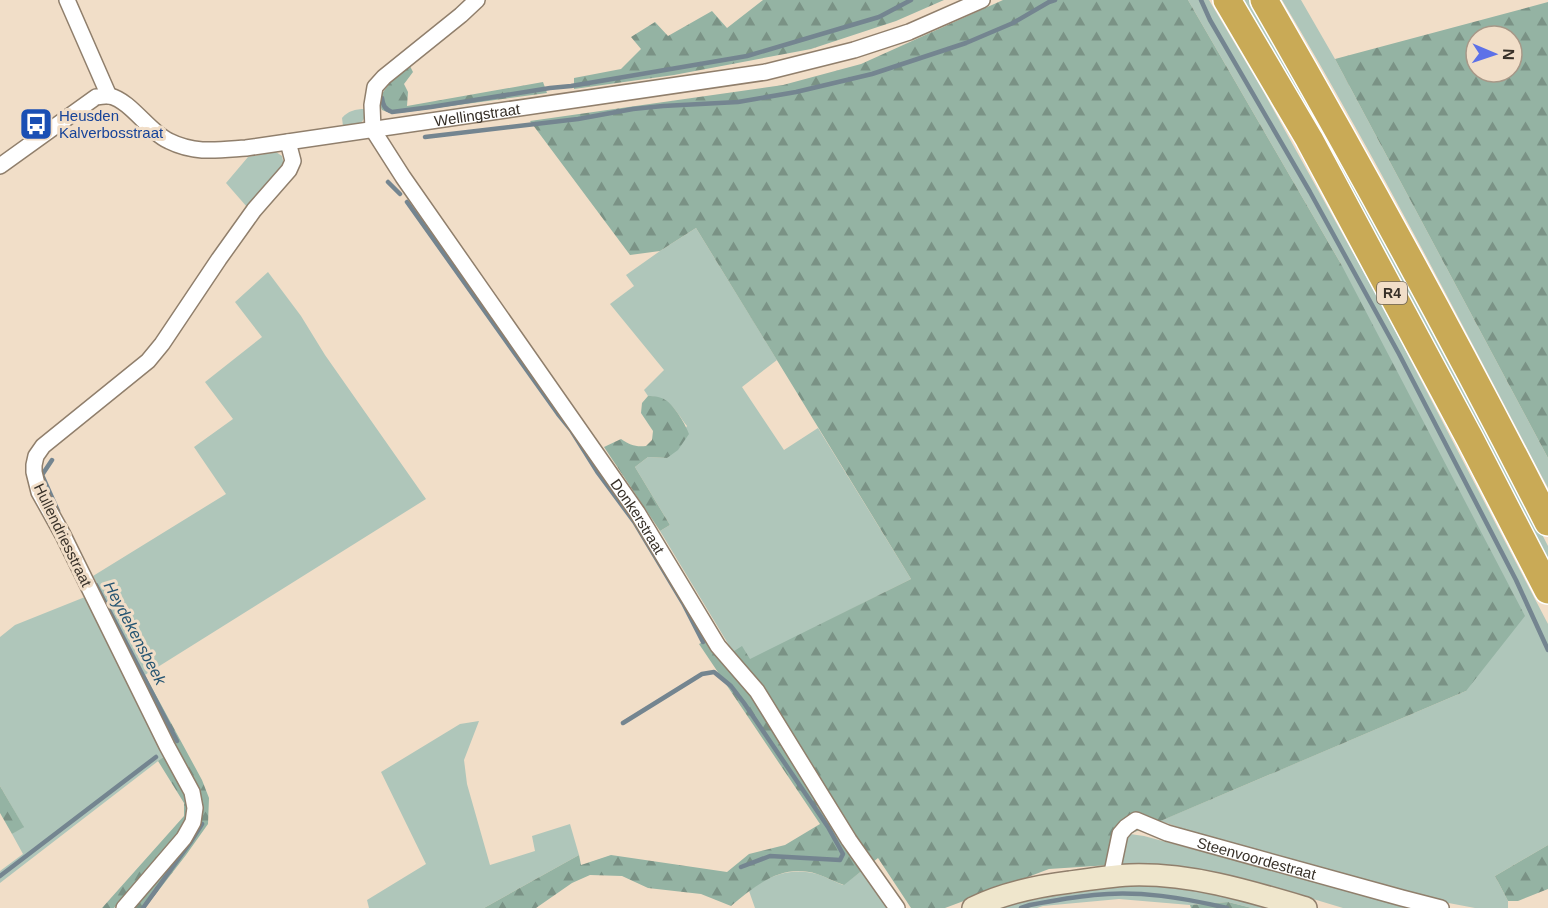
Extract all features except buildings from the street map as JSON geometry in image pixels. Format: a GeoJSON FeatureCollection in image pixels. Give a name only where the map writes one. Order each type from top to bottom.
{"type":"FeatureCollection","features":[{"type":"Feature","properties":{"kind":"highway","name":"R4"},"geometry":{"type":"LineString","coordinates":[[1227,0],[1314,149],[1470,439],[1548,590]]}},
{"type":"Feature","properties":{"kind":"highway","name":"R4"},"geometry":{"type":"LineString","coordinates":[[1264,0],[1334,122],[1548,522]]}},
{"type":"Feature","properties":{"kind":"street"},"geometry":{"type":"LineString","coordinates":[[0,166],[96,97],[109,96],[67,0]]}},
{"type":"Feature","properties":{"kind":"street"},"geometry":{"type":"LineString","coordinates":[[373,130],[372,105],[375,87],[477,0]]}},
{"type":"Feature","properties":{"kind":"street","name":"Wellingstraat"},"geometry":{"type":"LineString","coordinates":[[109,96],[122,102],[166,140],[181,147],[202,151],[246,148],[766,72],[854,50],[909,32],[982,0]]}},
{"type":"Feature","properties":{"kind":"street","name":"Donkerstraat"},"geometry":{"type":"LineString","coordinates":[[373,130],[403,177],[637,512],[718,646],[757,691],[849,840],[897,908]]}},
{"type":"Feature","properties":{"kind":"street","name":"Hullendriesstraat"},"geometry":{"type":"LineString","coordinates":[[124,908],[184,838],[193,822],[194,800],[63,535],[39,492],[34,462],[43,446],[148,361],[162,344],[254,210],[289,170],[293,162],[288,142]]}},
{"type":"Feature","properties":{"kind":"street","name":"Steenvoordestraat"},"geometry":{"type":"LineString","coordinates":[[1110,877],[1120,834],[1126,826],[1136,820],[1167,833],[1441,908]]}},
{"type":"Feature","properties":{"kind":"street"},"geometry":{"type":"LineString","coordinates":[[973,908],[1018,891],[1131,875],[1187,879],[1239,888],[1306,908]]}},
{"type":"Feature","properties":{"kind":"green space"},"geometry":{"type":"Polygon","coordinates":[[[763,0],[944,0],[896,21],[811,49],[674,75],[574,89],[574,78],[621,69],[641,49],[631,37],[655,22],[668,36],[712,11],[727,28],[763,0]]]}},
{"type":"Feature","properties":{"kind":"green space"},"geometry":{"type":"Polygon","coordinates":[[[1003,0],[1188,0],[1341,264],[1525,616],[1466,691],[1130,834],[1110,865],[1049,869],[945,908],[911,908],[878,858],[844,885],[817,874],[792,871],[770,878],[731,906],[701,894],[648,888],[622,876],[590,875],[572,883],[536,908],[484,908],[579,855],[581,865],[611,855],[727,872],[749,854],[785,845],[820,824],[699,644],[707,640],[720,660],[742,646],[750,659],[911,579],[696,228],[660,251],[630,255],[530,121],[783,85],[861,64],[1003,0]]]}},
{"type":"Feature","properties":{"kind":"green space"},"geometry":{"type":"Polygon","coordinates":[[[1188,0],[1209,0],[1263,91],[1378,298],[1548,624],[1548,845],[1495,876],[1508,901],[1508,908],[1475,908],[1438,901],[1237,846],[1160,821],[1466,691],[1341,264],[1188,0]]]}},
{"type":"Feature","properties":{"kind":"green space"},"geometry":{"type":"Polygon","coordinates":[[[1239,0],[1250,0],[1289,65],[1507,466],[1548,546],[1548,567],[1239,0]]]}},
{"type":"Feature","properties":{"kind":"green space"},"geometry":{"type":"Polygon","coordinates":[[[1282,0],[1301,0],[1335,59],[1548,458],[1548,488],[1385,181],[1282,0]]]}},
{"type":"Feature","properties":{"kind":"green space"},"geometry":{"type":"Polygon","coordinates":[[[1548,2],[1548,458],[1335,59],[1464,24],[1464,84],[1524,84],[1524,24],[1466,24],[1548,2]]]}},
{"type":"Feature","properties":{"kind":"green space"},"geometry":{"type":"Polygon","coordinates":[[[410,66],[413,72],[404,84],[408,92],[407,106],[543,82],[547,93],[399,113],[382,110],[380,103],[384,91],[410,66]]]}},
{"type":"Feature","properties":{"kind":"green space"},"geometry":{"type":"Polygon","coordinates":[[[365,109],[364,119],[360,123],[343,126],[342,118],[347,114],[365,109]]]}},
{"type":"Feature","properties":{"kind":"green space"},"geometry":{"type":"Polygon","coordinates":[[[276,152],[282,156],[284,165],[254,204],[247,207],[226,183],[248,157],[276,152]]]}},
{"type":"Feature","properties":{"kind":"green space"},"geometry":{"type":"Polygon","coordinates":[[[696,228],[777,360],[742,387],[784,450],[818,428],[911,579],[750,660],[733,652],[660,531],[670,525],[635,467],[648,457],[667,458],[687,426],[671,405],[662,399],[648,396],[644,390],[664,370],[610,304],[634,286],[626,275],[696,228]]]}},
{"type":"Feature","properties":{"kind":"green space"},"geometry":{"type":"Polygon","coordinates":[[[268,272],[301,316],[325,355],[426,499],[145,675],[93,576],[226,494],[194,447],[233,419],[205,382],[262,337],[235,302],[268,272]]]}},
{"type":"Feature","properties":{"kind":"green space"},"geometry":{"type":"Polygon","coordinates":[[[648,396],[661,398],[670,404],[680,416],[689,434],[678,450],[667,458],[648,457],[635,467],[670,525],[660,531],[604,447],[621,439],[639,446],[646,446],[652,440],[653,431],[641,413],[642,403],[648,396]]]}},
{"type":"Feature","properties":{"kind":"green space"},"geometry":{"type":"Polygon","coordinates":[[[85,597],[166,755],[0,883],[0,871],[23,854],[12,834],[23,826],[0,786],[0,637],[15,625],[85,597]]]}},
{"type":"Feature","properties":{"kind":"green space"},"geometry":{"type":"Polygon","coordinates":[[[145,675],[202,780],[209,798],[208,824],[145,908],[128,908],[199,819],[138,678],[145,675]]]}},
{"type":"Feature","properties":{"kind":"green space"},"geometry":{"type":"Polygon","coordinates":[[[479,721],[464,760],[467,784],[490,865],[535,851],[532,836],[570,824],[579,855],[484,908],[369,908],[367,900],[426,864],[381,772],[460,724],[479,721]]]}},
{"type":"Feature","properties":{"kind":"green space"},"geometry":{"type":"Polygon","coordinates":[[[166,755],[181,782],[187,799],[188,809],[184,828],[114,908],[102,908],[184,816],[184,803],[158,761],[166,755]]]}},
{"type":"Feature","properties":{"kind":"green space"},"geometry":{"type":"Polygon","coordinates":[[[0,786],[24,827],[12,834],[0,813],[0,786]]]}},
{"type":"Feature","properties":{"kind":"green space"},"geometry":{"type":"Polygon","coordinates":[[[1130,834],[1411,908],[1343,908],[1263,884],[1195,872],[1110,865],[1130,834]]]}},
{"type":"Feature","properties":{"kind":"green space"},"geometry":{"type":"Polygon","coordinates":[[[1548,845],[1548,889],[1518,901],[1508,901],[1495,876],[1548,845]]]}},
{"type":"Feature","properties":{"kind":"green space"},"geometry":{"type":"Polygon","coordinates":[[[863,870],[888,908],[755,908],[749,891],[764,881],[790,872],[817,874],[843,885],[863,870]]]}},
{"type":"Feature","properties":{"kind":"green space"},"geometry":{"type":"Polygon","coordinates":[[[1112,884],[1175,886],[1278,908],[1252,908],[1228,902],[1190,905],[1119,899],[1037,908],[993,908],[1022,899],[1112,884]]]}},
{"type":"Feature","properties":{"kind":"green space"},"geometry":{"type":"Polygon","coordinates":[[[1228,902],[1252,908],[1191,908],[1190,905],[1228,902]]]}},
{"type":"Feature","properties":{"kind":"waterway"},"geometry":{"type":"LineString","coordinates":[[382,98],[385,107],[392,112],[571,86],[747,56],[879,17],[911,0]]}},
{"type":"Feature","properties":{"kind":"waterway"},"geometry":{"type":"LineString","coordinates":[[425,137],[578,119],[633,109],[738,102],[796,92],[872,74],[966,43],[1013,23],[1055,0]]}},
{"type":"Feature","properties":{"kind":"waterway"},"geometry":{"type":"LineString","coordinates":[[1201,0],[1210,20],[1310,192],[1399,354],[1516,580],[1548,650]]}},
{"type":"Feature","properties":{"kind":"waterway"},"geometry":{"type":"LineString","coordinates":[[388,182],[400,194]]}},
{"type":"Feature","properties":{"kind":"waterway"},"geometry":{"type":"LineString","coordinates":[[407,202],[635,523],[683,603],[703,642]]}},
{"type":"Feature","properties":{"kind":"waterway","name":"Heydekensbeek"},"geometry":{"type":"LineString","coordinates":[[52,460],[42,475],[58,511]]}},
{"type":"Feature","properties":{"kind":"waterway","name":"Heydekensbeek"},"geometry":{"type":"LineString","coordinates":[[96,585],[177,741]]}},
{"type":"Feature","properties":{"kind":"waterway"},"geometry":{"type":"LineString","coordinates":[[623,723],[702,674],[714,672],[731,686],[828,827],[843,854],[840,860],[770,856],[741,867]]}},
{"type":"Feature","properties":{"kind":"waterway","name":"Heydekensbeek"},"geometry":{"type":"LineString","coordinates":[[0,876],[156,757]]}},
{"type":"Feature","properties":{"kind":"waterway"},"geometry":{"type":"LineString","coordinates":[[143,908],[202,824]]}},
{"type":"Feature","properties":{"kind":"waterway"},"geometry":{"type":"LineString","coordinates":[[1021,908],[1078,897],[1111,894],[1145,894],[1227,908]]}},
{"type":"Feature","properties":{"kind":"place","name":"Heusden Kalverbosstraat"},"geometry":{"type":"Point","coordinates":[36,124]}}]}
